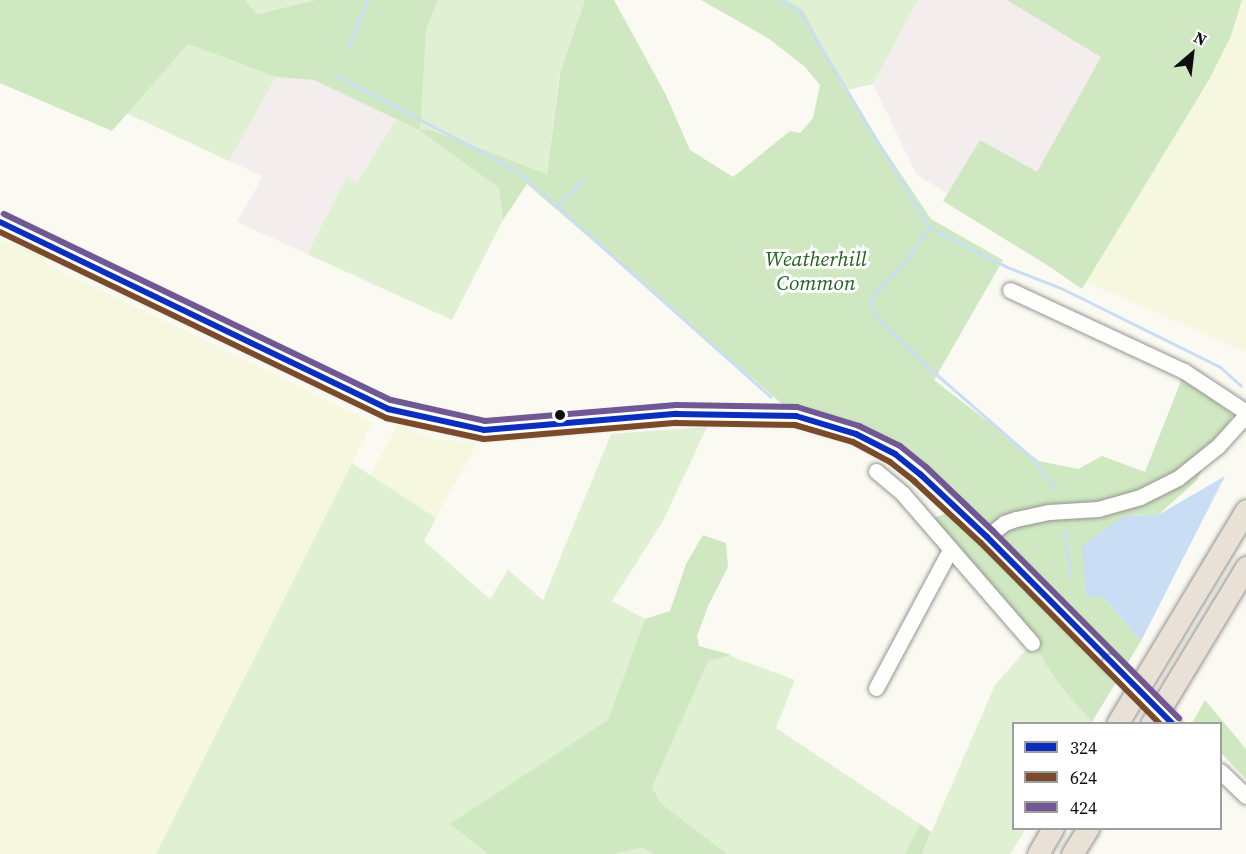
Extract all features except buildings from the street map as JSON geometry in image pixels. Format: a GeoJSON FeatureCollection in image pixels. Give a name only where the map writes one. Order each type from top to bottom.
{"type":"FeatureCollection","features":[{"type":"Feature","properties":{"kind":"highway"},"geometry":{"type":"LineString","coordinates":[[1118,722],[1246,510]]}},
{"type":"Feature","properties":{"kind":"highway"},"geometry":{"type":"LineString","coordinates":[[1152,722],[1246,567]]}},
{"type":"Feature","properties":{"kind":"highway"},"geometry":{"type":"LineString","coordinates":[[1038,854],[1052,830]]}},
{"type":"Feature","properties":{"kind":"highway"},"geometry":{"type":"LineString","coordinates":[[1072,854],[1087,830]]}},
{"type":"Feature","properties":{"kind":"street"},"geometry":{"type":"LineString","coordinates":[[0,222],[388,409],[484,430],[676,414],[796,416],[856,434],[895,454],[920,474],[987,537],[1172,722]]}},
{"type":"Feature","properties":{"kind":"street"},"geometry":{"type":"LineString","coordinates":[[987,537],[1004,523],[1016,519],[1049,512],[1098,509],[1140,496],[1178,478],[1218,446],[1246,413],[1184,371],[1010,290]]}},
{"type":"Feature","properties":{"kind":"street"},"geometry":{"type":"LineString","coordinates":[[876,471],[903,494],[1032,643]]}},
{"type":"Feature","properties":{"kind":"street"},"geometry":{"type":"LineString","coordinates":[[903,494],[920,474]]}},
{"type":"Feature","properties":{"kind":"street"},"geometry":{"type":"LineString","coordinates":[[876,688],[950,550]]}},
{"type":"Feature","properties":{"kind":"street"},"geometry":{"type":"LineString","coordinates":[[1222,772],[1246,796]]}},
{"type":"Feature","properties":{"kind":"shaded area"},"geometry":{"type":"Polygon","coordinates":[[[918,0],[1240,0],[1086,282],[916,174],[873,84],[918,0]]]}},
{"type":"Feature","properties":{"kind":"shaded area"},"geometry":{"type":"Polygon","coordinates":[[[276,77],[314,80],[396,119],[357,182],[347,176],[307,254],[237,222],[263,176],[229,161],[276,77]]]}},
{"type":"Feature","properties":{"kind":"green space","name":"Weatherhill Common"},"geometry":{"type":"Polygon","coordinates":[[[0,0],[245,0],[257,14],[316,0],[438,0],[426,29],[420,130],[428,129],[547,174],[560,73],[585,0],[614,0],[666,95],[690,150],[733,177],[790,131],[800,133],[813,118],[820,85],[805,67],[768,38],[701,0],[786,0],[803,10],[842,86],[931,219],[1003,260],[934,380],[1039,461],[1078,469],[1102,456],[1145,472],[1183,376],[1233,415],[1196,481],[1158,515],[1124,516],[1103,597],[1141,641],[1092,722],[1060,686],[1032,643],[927,521],[956,509],[895,454],[796,416],[527,184],[503,220],[499,188],[419,130],[314,80],[276,77],[188,44],[112,131],[0,83],[0,0]]]}},
{"type":"Feature","properties":{"kind":"green space"},"geometry":{"type":"Polygon","coordinates":[[[245,0],[316,0],[257,14],[245,0]]]}},
{"type":"Feature","properties":{"kind":"green space"},"geometry":{"type":"Polygon","coordinates":[[[340,0],[585,0],[559,75],[547,175],[428,129],[420,130],[499,188],[503,220],[452,320],[307,254],[347,176],[357,182],[396,119],[419,130],[340,0]]]}},
{"type":"Feature","properties":{"kind":"green space"},"geometry":{"type":"Polygon","coordinates":[[[785,0],[918,0],[873,84],[847,90],[799,11],[785,0]]]}},
{"type":"Feature","properties":{"kind":"green space"},"geometry":{"type":"Polygon","coordinates":[[[1007,0],[1242,0],[1231,36],[1210,78],[1082,289],[943,201],[980,140],[1037,172],[1101,57],[1007,0]]]}},
{"type":"Feature","properties":{"kind":"green space"},"geometry":{"type":"Polygon","coordinates":[[[1242,0],[1246,0],[1246,352],[1086,282],[1210,78],[1231,36],[1242,0]]]}},
{"type":"Feature","properties":{"kind":"green space"},"geometry":{"type":"Polygon","coordinates":[[[188,44],[276,77],[229,161],[126,113],[188,44]]]}},
{"type":"Feature","properties":{"kind":"green space"},"geometry":{"type":"Polygon","coordinates":[[[0,240],[40,253],[47,264],[372,422],[156,854],[0,854],[0,240]]]}},
{"type":"Feature","properties":{"kind":"green space"},"geometry":{"type":"Polygon","coordinates":[[[398,424],[434,439],[477,443],[436,518],[370,475],[398,424]]]}},
{"type":"Feature","properties":{"kind":"green space"},"geometry":{"type":"Polygon","coordinates":[[[707,427],[663,521],[612,601],[645,619],[609,720],[450,824],[488,854],[156,854],[352,463],[436,518],[424,541],[490,599],[508,570],[543,600],[611,434],[707,427]]]}},
{"type":"Feature","properties":{"kind":"green space"},"geometry":{"type":"Polygon","coordinates":[[[703,535],[726,543],[728,567],[709,604],[697,636],[699,646],[732,655],[708,661],[652,787],[660,803],[727,854],[654,854],[642,847],[615,854],[488,854],[450,824],[608,720],[645,619],[670,611],[686,564],[703,535]]]}},
{"type":"Feature","properties":{"kind":"green space"},"geometry":{"type":"Polygon","coordinates":[[[1032,643],[1060,686],[1092,722],[1012,722],[1012,830],[1025,830],[1010,854],[922,854],[995,685],[1032,643]]]}},
{"type":"Feature","properties":{"kind":"green space"},"geometry":{"type":"Polygon","coordinates":[[[714,650],[795,680],[776,728],[920,824],[906,854],[601,854],[714,650]]]}},
{"type":"Feature","properties":{"kind":"green space"},"geometry":{"type":"Polygon","coordinates":[[[1205,700],[1246,749],[1246,779],[1222,754],[1222,722],[1193,722],[1205,700]]]}},
{"type":"Feature","properties":{"kind":"green space"},"geometry":{"type":"Polygon","coordinates":[[[920,824],[931,832],[922,854],[905,854],[920,824]]]}},
{"type":"Feature","properties":{"kind":"water"},"geometry":{"type":"Polygon","coordinates":[[[1225,476],[1141,641],[1103,597],[1086,597],[1082,545],[1124,516],[1158,515],[1225,476]]]}},
{"type":"Feature","properties":{"kind":"waterway"},"geometry":{"type":"LineString","coordinates":[[348,47],[367,0]]}},
{"type":"Feature","properties":{"kind":"waterway"},"geometry":{"type":"LineString","coordinates":[[781,0],[799,11],[929,227],[1007,267],[1061,288],[1220,367],[1241,386]]}},
{"type":"Feature","properties":{"kind":"waterway"},"geometry":{"type":"LineString","coordinates":[[337,76],[516,170],[771,397]]}},
{"type":"Feature","properties":{"kind":"waterway"},"geometry":{"type":"LineString","coordinates":[[557,205],[584,179]]}},
{"type":"Feature","properties":{"kind":"waterway"},"geometry":{"type":"LineString","coordinates":[[929,227],[906,261],[871,297],[872,312],[928,367],[1032,458],[1055,489]]}},
{"type":"Feature","properties":{"kind":"waterway"},"geometry":{"type":"LineString","coordinates":[[1065,532],[1070,578]]}},
{"type":"Feature","properties":{"kind":"transit line","name":"424"},"geometry":{"type":"LineString","coordinates":[[4,214],[391,400],[485,421],[676,405],[797,407],[859,426],[900,446],[926,467],[1179,718]]}},
{"type":"Feature","properties":{"kind":"transit line","name":"324"},"geometry":{"type":"LineString","coordinates":[[0,222],[388,409],[484,430],[676,414],[796,416],[856,434],[895,454],[920,474],[987,537],[1171,722]]}},
{"type":"Feature","properties":{"kind":"transit line","name":"624"},"geometry":{"type":"LineString","coordinates":[[0,232],[386,418],[484,439],[676,423],[795,425],[853,442],[890,462],[914,481],[981,543],[1158,722]]}}]}
